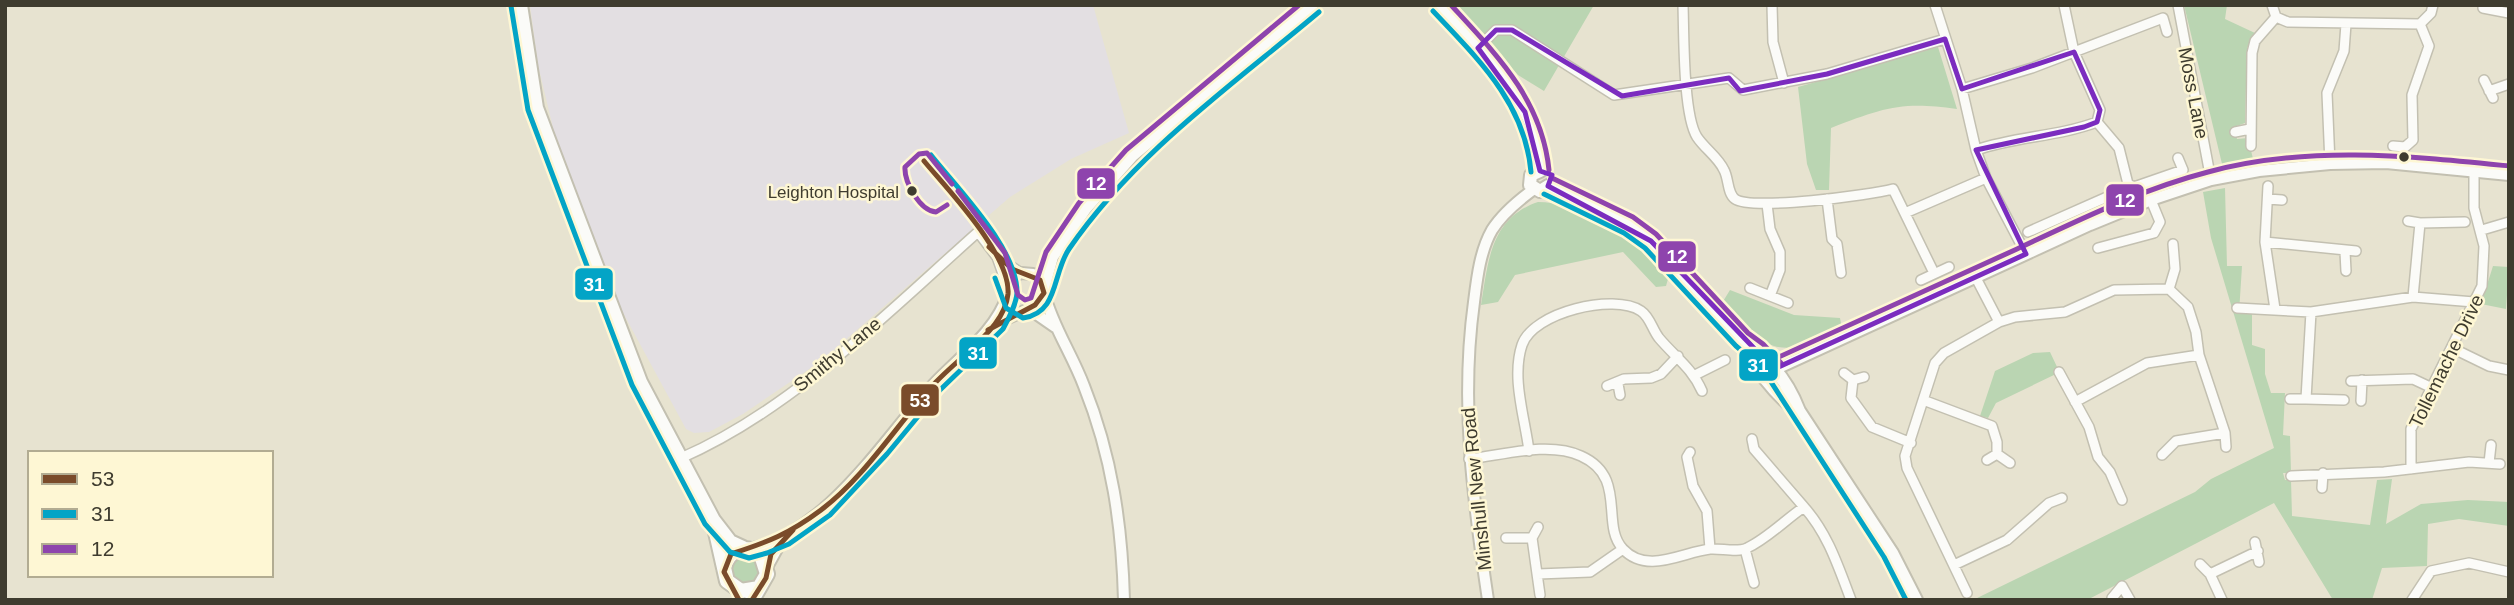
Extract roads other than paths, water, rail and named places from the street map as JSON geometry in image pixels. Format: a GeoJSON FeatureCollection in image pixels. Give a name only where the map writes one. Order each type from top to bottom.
{"type":"FeatureCollection","features":[{"type":"Feature","properties":{"kind":"highway"},"geometry":{"type":"LineString","coordinates":[[520,5],[536,108],[640,382],[713,520],[730,542],[761,555],[767,567],[766,579],[755,594],[737,594],[727,581],[713,520]]}},
{"type":"Feature","properties":{"kind":"highway"},"geometry":{"type":"LineString","coordinates":[[724,568],[731,554],[746,549]]}},
{"type":"Feature","properties":{"kind":"main road"},"geometry":{"type":"LineString","coordinates":[[1439,5],[1499,70],[1525,112],[1540,158],[1540,171]]}},
{"type":"Feature","properties":{"kind":"main road"},"geometry":{"type":"LineString","coordinates":[[1540,171],[1548,177],[1548,186]]}},
{"type":"Feature","properties":{"kind":"main road"},"geometry":{"type":"LineString","coordinates":[[1540,171],[1530,177],[1534,189],[1542,190],[1548,186]]}},
{"type":"Feature","properties":{"kind":"main road"},"geometry":{"type":"LineString","coordinates":[[1548,186],[1629,225],[1651,241],[1742,341],[1749,357],[1769,372],[1783,400],[1799,411],[1892,553],[1916,600]]}},
{"type":"Feature","properties":{"kind":"street"},"geometry":{"type":"LineString","coordinates":[[767,567],[771,554],[785,536],[824,508],[881,448],[934,384],[996,323],[1036,306],[1044,290],[1053,257],[1086,209],[1133,156],[1313,5]]}},
{"type":"Feature","properties":{"kind":"street"},"geometry":{"type":"LineString","coordinates":[[1683,5],[1687,87],[1697,137],[1720,162],[1727,174],[1731,194],[1738,201],[1767,204],[1893,189],[1934,272]]}},
{"type":"Feature","properties":{"kind":"street"},"geometry":{"type":"LineString","coordinates":[[1772,5],[1773,42],[1784,83]]}},
{"type":"Feature","properties":{"kind":"street"},"geometry":{"type":"LineString","coordinates":[[2064,5],[2074,52],[2100,110],[2099,120],[2119,148],[2128,184],[2134,187],[2183,170],[2178,158]]}},
{"type":"Feature","properties":{"kind":"street","name":"Moss Lane"},"geometry":{"type":"LineString","coordinates":[[2178,5],[2211,180]]}},
{"type":"Feature","properties":{"kind":"street"},"geometry":{"type":"LineString","coordinates":[[2272,5],[2276,17],[2288,22],[2346,24],[2420,23],[2431,13],[2432,5]]}},
{"type":"Feature","properties":{"kind":"street"},"geometry":{"type":"LineString","coordinates":[[1936,6],[1986,178],[2026,254]]}},
{"type":"Feature","properties":{"kind":"street"},"geometry":{"type":"LineString","coordinates":[[2482,9],[2509,13]]}},
{"type":"Feature","properties":{"kind":"street"},"geometry":{"type":"LineString","coordinates":[[2251,146],[2252,53],[2255,41],[2276,17]]}},
{"type":"Feature","properties":{"kind":"street"},"geometry":{"type":"LineString","coordinates":[[1962,89],[2008,68],[2074,52],[2162,18],[2167,32]]}},
{"type":"Feature","properties":{"kind":"street"},"geometry":{"type":"LineString","coordinates":[[2393,146],[2405,147],[2413,140],[2412,95],[2429,46],[2420,23]]}},
{"type":"Feature","properties":{"kind":"street"},"geometry":{"type":"LineString","coordinates":[[2330,164],[2327,93],[2344,51],[2346,24]]}},
{"type":"Feature","properties":{"kind":"street"},"geometry":{"type":"LineString","coordinates":[[1478,48],[1496,30],[1504,28],[1614,95],[1687,87],[1729,78],[1743,90],[1827,74],[1945,39]]}},
{"type":"Feature","properties":{"kind":"street"},"geometry":{"type":"LineString","coordinates":[[2483,80],[2491,94],[2509,84]]}},
{"type":"Feature","properties":{"kind":"street"},"geometry":{"type":"LineString","coordinates":[[1976,150],[2009,139],[2050,136],[2099,120]]}},
{"type":"Feature","properties":{"kind":"street"},"geometry":{"type":"LineString","coordinates":[[2235,132],[2250,129]]}},
{"type":"Feature","properties":{"kind":"street"},"geometry":{"type":"LineString","coordinates":[[1769,372],[2026,254],[2151,200],[2211,180],[2259,171],[2330,164],[2386,163],[2509,174]]}},
{"type":"Feature","properties":{"kind":"street","name":"Tollemache Drive"},"geometry":{"type":"LineString","coordinates":[[2411,469],[2411,429],[2482,286],[2485,264],[2482,230],[2474,208],[2474,171]]}},
{"type":"Feature","properties":{"kind":"street"},"geometry":{"type":"LineString","coordinates":[[1905,213],[1986,178]]}},
{"type":"Feature","properties":{"kind":"street"},"geometry":{"type":"LineString","coordinates":[[2028,232],[2116,193],[2128,184]]}},
{"type":"Feature","properties":{"kind":"street"},"geometry":{"type":"LineString","coordinates":[[2268,186],[2265,242],[2275,309]]}},
{"type":"Feature","properties":{"kind":"street","name":"Minshull New Road"},"geometry":{"type":"LineString","coordinates":[[1488,600],[1469,459],[1467,365],[1478,272],[1493,229],[1501,218],[1534,189]]}},
{"type":"Feature","properties":{"kind":"street"},"geometry":{"type":"LineString","coordinates":[[1827,198],[1832,239],[1837,244],[1841,272]]}},
{"type":"Feature","properties":{"kind":"street"},"geometry":{"type":"LineString","coordinates":[[2267,199],[2282,200]]}},
{"type":"Feature","properties":{"kind":"street"},"geometry":{"type":"LineString","coordinates":[[2098,248],[2154,233],[2160,222],[2151,200]]}},
{"type":"Feature","properties":{"kind":"street"},"geometry":{"type":"LineString","coordinates":[[1767,204],[1770,229],[1780,261],[1780,270],[1770,296]]}},
{"type":"Feature","properties":{"kind":"street"},"geometry":{"type":"LineString","coordinates":[[2408,221],[2465,222]]}},
{"type":"Feature","properties":{"kind":"street"},"geometry":{"type":"LineString","coordinates":[[2482,230],[2509,222]]}},
{"type":"Feature","properties":{"kind":"street"},"geometry":{"type":"LineString","coordinates":[[2413,297],[2420,223]]}},
{"type":"Feature","properties":{"kind":"street","name":"Smithy Lane"},"geometry":{"type":"LineString","coordinates":[[681,458],[707,446],[790,393],[886,314],[978,232],[997,257]]}},
{"type":"Feature","properties":{"kind":"street"},"geometry":{"type":"LineString","coordinates":[[2265,242],[2356,251]]}},
{"type":"Feature","properties":{"kind":"street"},"geometry":{"type":"LineString","coordinates":[[2169,289],[2175,269],[2173,244]]}},
{"type":"Feature","properties":{"kind":"street"},"geometry":{"type":"LineString","coordinates":[[2345,252],[2346,271]]}},
{"type":"Feature","properties":{"kind":"street"},"geometry":{"type":"LineString","coordinates":[[997,257],[1040,279],[1055,327],[1084,384],[1114,479],[1122,549],[1124,600]]}},
{"type":"Feature","properties":{"kind":"street"},"geometry":{"type":"LineString","coordinates":[[997,257],[1016,307],[1026,309],[1055,327]]}},
{"type":"Feature","properties":{"kind":"street"},"geometry":{"type":"LineString","coordinates":[[996,323],[1010,281],[1053,257]]}},
{"type":"Feature","properties":{"kind":"street"},"geometry":{"type":"LineString","coordinates":[[1921,280],[1949,267]]}},
{"type":"Feature","properties":{"kind":"street"},"geometry":{"type":"LineString","coordinates":[[1976,278],[1998,322]]}},
{"type":"Feature","properties":{"kind":"street"},"geometry":{"type":"LineString","coordinates":[[1750,288],[1788,303]]}},
{"type":"Feature","properties":{"kind":"street"},"geometry":{"type":"LineString","coordinates":[[1967,593],[1906,468],[1905,456],[1935,363],[1944,353],[1998,322],[2015,317],[2065,312],[2114,290],[2169,289],[2188,307],[2196,332],[2199,355],[2225,433],[2226,447]]}},
{"type":"Feature","properties":{"kind":"street"},"geometry":{"type":"LineString","coordinates":[[2237,308],[2311,312],[2413,297],[2474,302]]}},
{"type":"Feature","properties":{"kind":"street"},"geometry":{"type":"LineString","coordinates":[[1529,452],[1519,368],[1522,344],[1541,322],[1588,305],[1629,306],[1645,314],[1658,337],[1695,375],[1702,391]]}},
{"type":"Feature","properties":{"kind":"street"},"geometry":{"type":"LineString","coordinates":[[2306,399],[2311,312]]}},
{"type":"Feature","properties":{"kind":"street"},"geometry":{"type":"LineString","coordinates":[[2452,348],[2489,366],[2509,370]]}},
{"type":"Feature","properties":{"kind":"street"},"geometry":{"type":"LineString","coordinates":[[2075,402],[2147,363],[2199,355]]}},
{"type":"Feature","properties":{"kind":"street"},"geometry":{"type":"LineString","coordinates":[[1607,386],[1618,384],[1624,379],[1651,378],[1661,374],[1678,356]]}},
{"type":"Feature","properties":{"kind":"street"},"geometry":{"type":"LineString","coordinates":[[1695,375],[1725,360]]}},
{"type":"Feature","properties":{"kind":"street"},"geometry":{"type":"LineString","coordinates":[[2059,372],[2089,426],[2098,457],[2110,472],[2122,500]]}},
{"type":"Feature","properties":{"kind":"street"},"geometry":{"type":"LineString","coordinates":[[1844,373],[1853,380]]}},
{"type":"Feature","properties":{"kind":"street"},"geometry":{"type":"LineString","coordinates":[[1853,380],[1864,377]]}},
{"type":"Feature","properties":{"kind":"street"},"geometry":{"type":"LineString","coordinates":[[2351,381],[2413,379],[2430,387]]}},
{"type":"Feature","properties":{"kind":"street"},"geometry":{"type":"LineString","coordinates":[[1853,380],[1852,398],[1872,427],[1911,443]]}},
{"type":"Feature","properties":{"kind":"street"},"geometry":{"type":"LineString","coordinates":[[2361,401],[2362,380]]}},
{"type":"Feature","properties":{"kind":"street"},"geometry":{"type":"LineString","coordinates":[[1618,384],[1620,395]]}},
{"type":"Feature","properties":{"kind":"street"},"geometry":{"type":"LineString","coordinates":[[2290,399],[2344,400]]}},
{"type":"Feature","properties":{"kind":"street"},"geometry":{"type":"LineString","coordinates":[[1923,400],[1992,426],[1997,442],[1997,454]]}},
{"type":"Feature","properties":{"kind":"street"},"geometry":{"type":"LineString","coordinates":[[2162,454],[2176,441],[2225,433]]}},
{"type":"Feature","properties":{"kind":"street"},"geometry":{"type":"LineString","coordinates":[[2489,463],[2491,445]]}},
{"type":"Feature","properties":{"kind":"street"},"geometry":{"type":"LineString","coordinates":[[1750,447],[1818,523],[1830,544],[1851,600]]}},
{"type":"Feature","properties":{"kind":"street"},"geometry":{"type":"LineString","coordinates":[[1469,459],[1529,452],[1570,452],[1589,460],[1609,485],[1616,535],[1623,549],[1634,557],[1652,561],[1710,549],[1745,549],[1804,507]]}},
{"type":"Feature","properties":{"kind":"street"},"geometry":{"type":"LineString","coordinates":[[1987,460],[1997,454]]}},
{"type":"Feature","properties":{"kind":"street"},"geometry":{"type":"LineString","coordinates":[[1997,454],[2010,463]]}},
{"type":"Feature","properties":{"kind":"street"},"geometry":{"type":"LineString","coordinates":[[1686,456],[1693,486],[1707,511],[1710,549]]}},
{"type":"Feature","properties":{"kind":"street"},"geometry":{"type":"LineString","coordinates":[[2291,476],[2411,469],[2469,462],[2500,464]]}},
{"type":"Feature","properties":{"kind":"street"},"geometry":{"type":"LineString","coordinates":[[2322,488],[2323,473]]}},
{"type":"Feature","properties":{"kind":"street"},"geometry":{"type":"LineString","coordinates":[[1954,565],[2007,540],[2049,503],[2062,498]]}},
{"type":"Feature","properties":{"kind":"street"},"geometry":{"type":"LineString","coordinates":[[1538,527],[1532,538],[1540,595]]}},
{"type":"Feature","properties":{"kind":"street"},"geometry":{"type":"LineString","coordinates":[[746,549],[785,536]]}},
{"type":"Feature","properties":{"kind":"street"},"geometry":{"type":"LineString","coordinates":[[1506,538],[1532,538]]}},
{"type":"Feature","properties":{"kind":"street"},"geometry":{"type":"LineString","coordinates":[[2210,574],[2257,547],[2259,562]]}},
{"type":"Feature","properties":{"kind":"street"},"geometry":{"type":"LineString","coordinates":[[1538,574],[1590,572],[1623,549]]}},
{"type":"Feature","properties":{"kind":"street"},"geometry":{"type":"LineString","coordinates":[[1745,549],[1754,583]]}},
{"type":"Feature","properties":{"kind":"street"},"geometry":{"type":"LineString","coordinates":[[2412,600],[2431,571],[2469,563],[2505,571]]}},
{"type":"Feature","properties":{"kind":"street"},"geometry":{"type":"LineString","coordinates":[[2200,564],[2210,574],[2222,600]]}},
{"type":"Feature","properties":{"kind":"street"},"geometry":{"type":"LineString","coordinates":[[2112,598],[2122,586],[2130,600]]}},
{"type":"Feature","properties":{"kind":"place","name":"Leighton Hospital"},"geometry":{"type":"Point","coordinates":[912,191]}}]}
